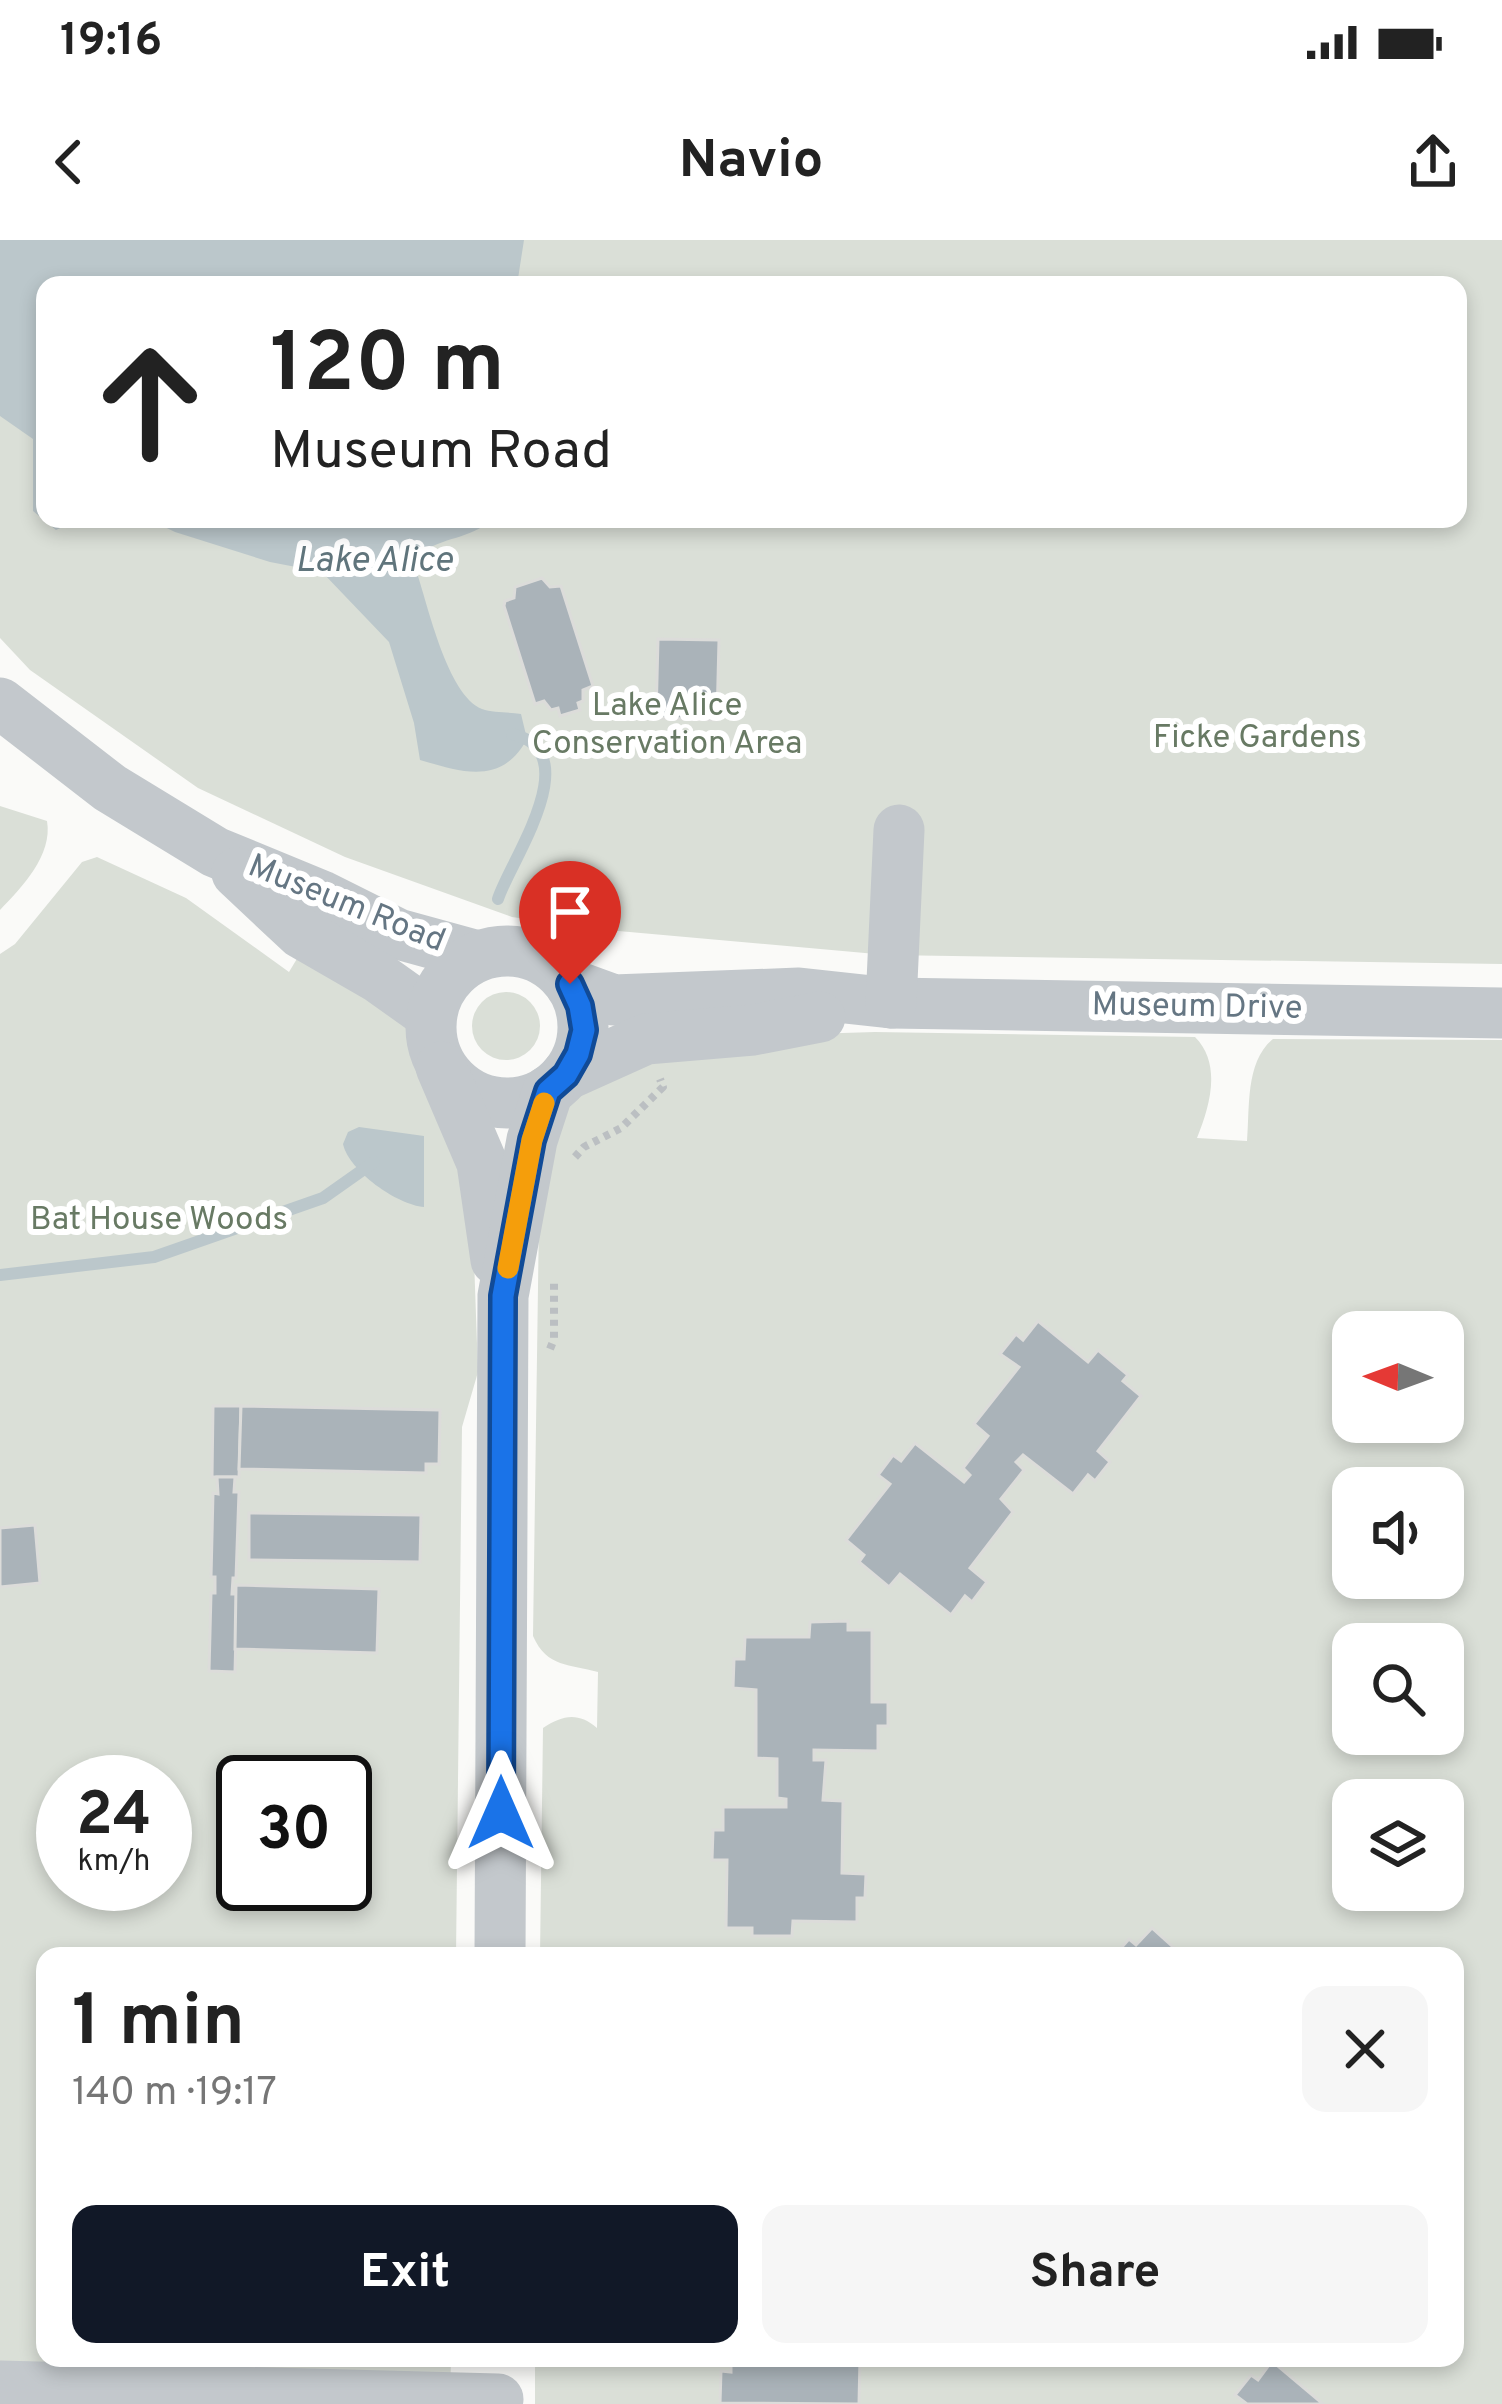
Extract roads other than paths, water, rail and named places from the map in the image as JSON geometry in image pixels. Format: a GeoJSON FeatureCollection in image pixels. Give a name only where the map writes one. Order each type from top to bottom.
{"type":"FeatureCollection","features":[{"type":"Feature","properties":{"kind":"street","name":"Museum Road"},"geometry":{"type":"LineString","coordinates":[[0,703],[110,788],[215,852],[322,896],[398,934],[478,956]]}},
{"type":"Feature","properties":{"kind":"street"},"geometry":{"type":"LineString","coordinates":[[891,1003],[899,830]]}},
{"type":"Feature","properties":{"kind":"street","name":"Museum Road"},"geometry":{"type":"LineString","coordinates":[[215,852],[301,933],[431,1015],[440,990],[455,970],[478,956],[503,950],[529,953],[552,965],[570,984]]}},
{"type":"Feature","properties":{"kind":"street"},"geometry":{"type":"LineString","coordinates":[[503,1296],[532,1140],[557,1083],[578,1054],[584,1030],[570,984]]}},
{"type":"Feature","properties":{"kind":"street","name":"Museum Drive"},"geometry":{"type":"LineString","coordinates":[[570,984],[614,1000],[799,993],[891,1003],[1502,1013]]}},
{"type":"Feature","properties":{"kind":"street","name":"Museum Drive"},"geometry":{"type":"LineString","coordinates":[[557,1083],[646,1039],[752,1030],[891,1003]]}},
{"type":"Feature","properties":{"kind":"street"},"geometry":{"type":"LineString","coordinates":[[431,1015],[431,1041],[482,1163],[503,1296],[500,1947]]}},
{"type":"Feature","properties":{"kind":"street"},"geometry":{"type":"LineString","coordinates":[[441,1066],[457,1086],[478,1098],[502,1103],[526,1101],[557,1083]]}},
{"type":"Feature","properties":{"kind":"street"},"geometry":{"type":"LineString","coordinates":[[0,2386],[498,2387]]}},
{"type":"Feature","properties":{"kind":"water"},"geometry":{"type":"Polygon","coordinates":[[[0,240],[524,240],[518,276],[36,276],[36,513],[33,439],[0,416],[0,240]]]}},
{"type":"Feature","properties":{"kind":"water","name":"Lake Alice"},"geometry":{"type":"Polygon","coordinates":[[[167,528],[480,528],[419,554],[416,570],[440,647],[459,686],[482,709],[521,714],[527,739],[506,764],[479,772],[420,760],[389,642],[322,572],[270,562],[167,528]]]}},
{"type":"Feature","properties":{"kind":"water"},"geometry":{"type":"Polygon","coordinates":[[[359,1127],[424,1136],[424,1207],[388,1193],[354,1165],[343,1144],[348,1132],[359,1127]]]}},
{"type":"Feature","properties":{"kind":"waterway"},"geometry":{"type":"LineString","coordinates":[[498,899],[545,784],[544,762],[534,745],[512,734]]}},
{"type":"Feature","properties":{"kind":"waterway"},"geometry":{"type":"LineString","coordinates":[[0,1275],[154,1257],[323,1198],[374,1162]]}},
{"type":"Feature","properties":{"kind":"park label","name":"Lake Alice Conservation Area"},"geometry":{"type":"Point","coordinates":[667,726]}},
{"type":"Feature","properties":{"kind":"park label","name":"Ficke Gardens"},"geometry":{"type":"Point","coordinates":[1257,739]}},
{"type":"Feature","properties":{"kind":"park label","name":"Bat House Woods"},"geometry":{"type":"Point","coordinates":[159,1221]}}]}
